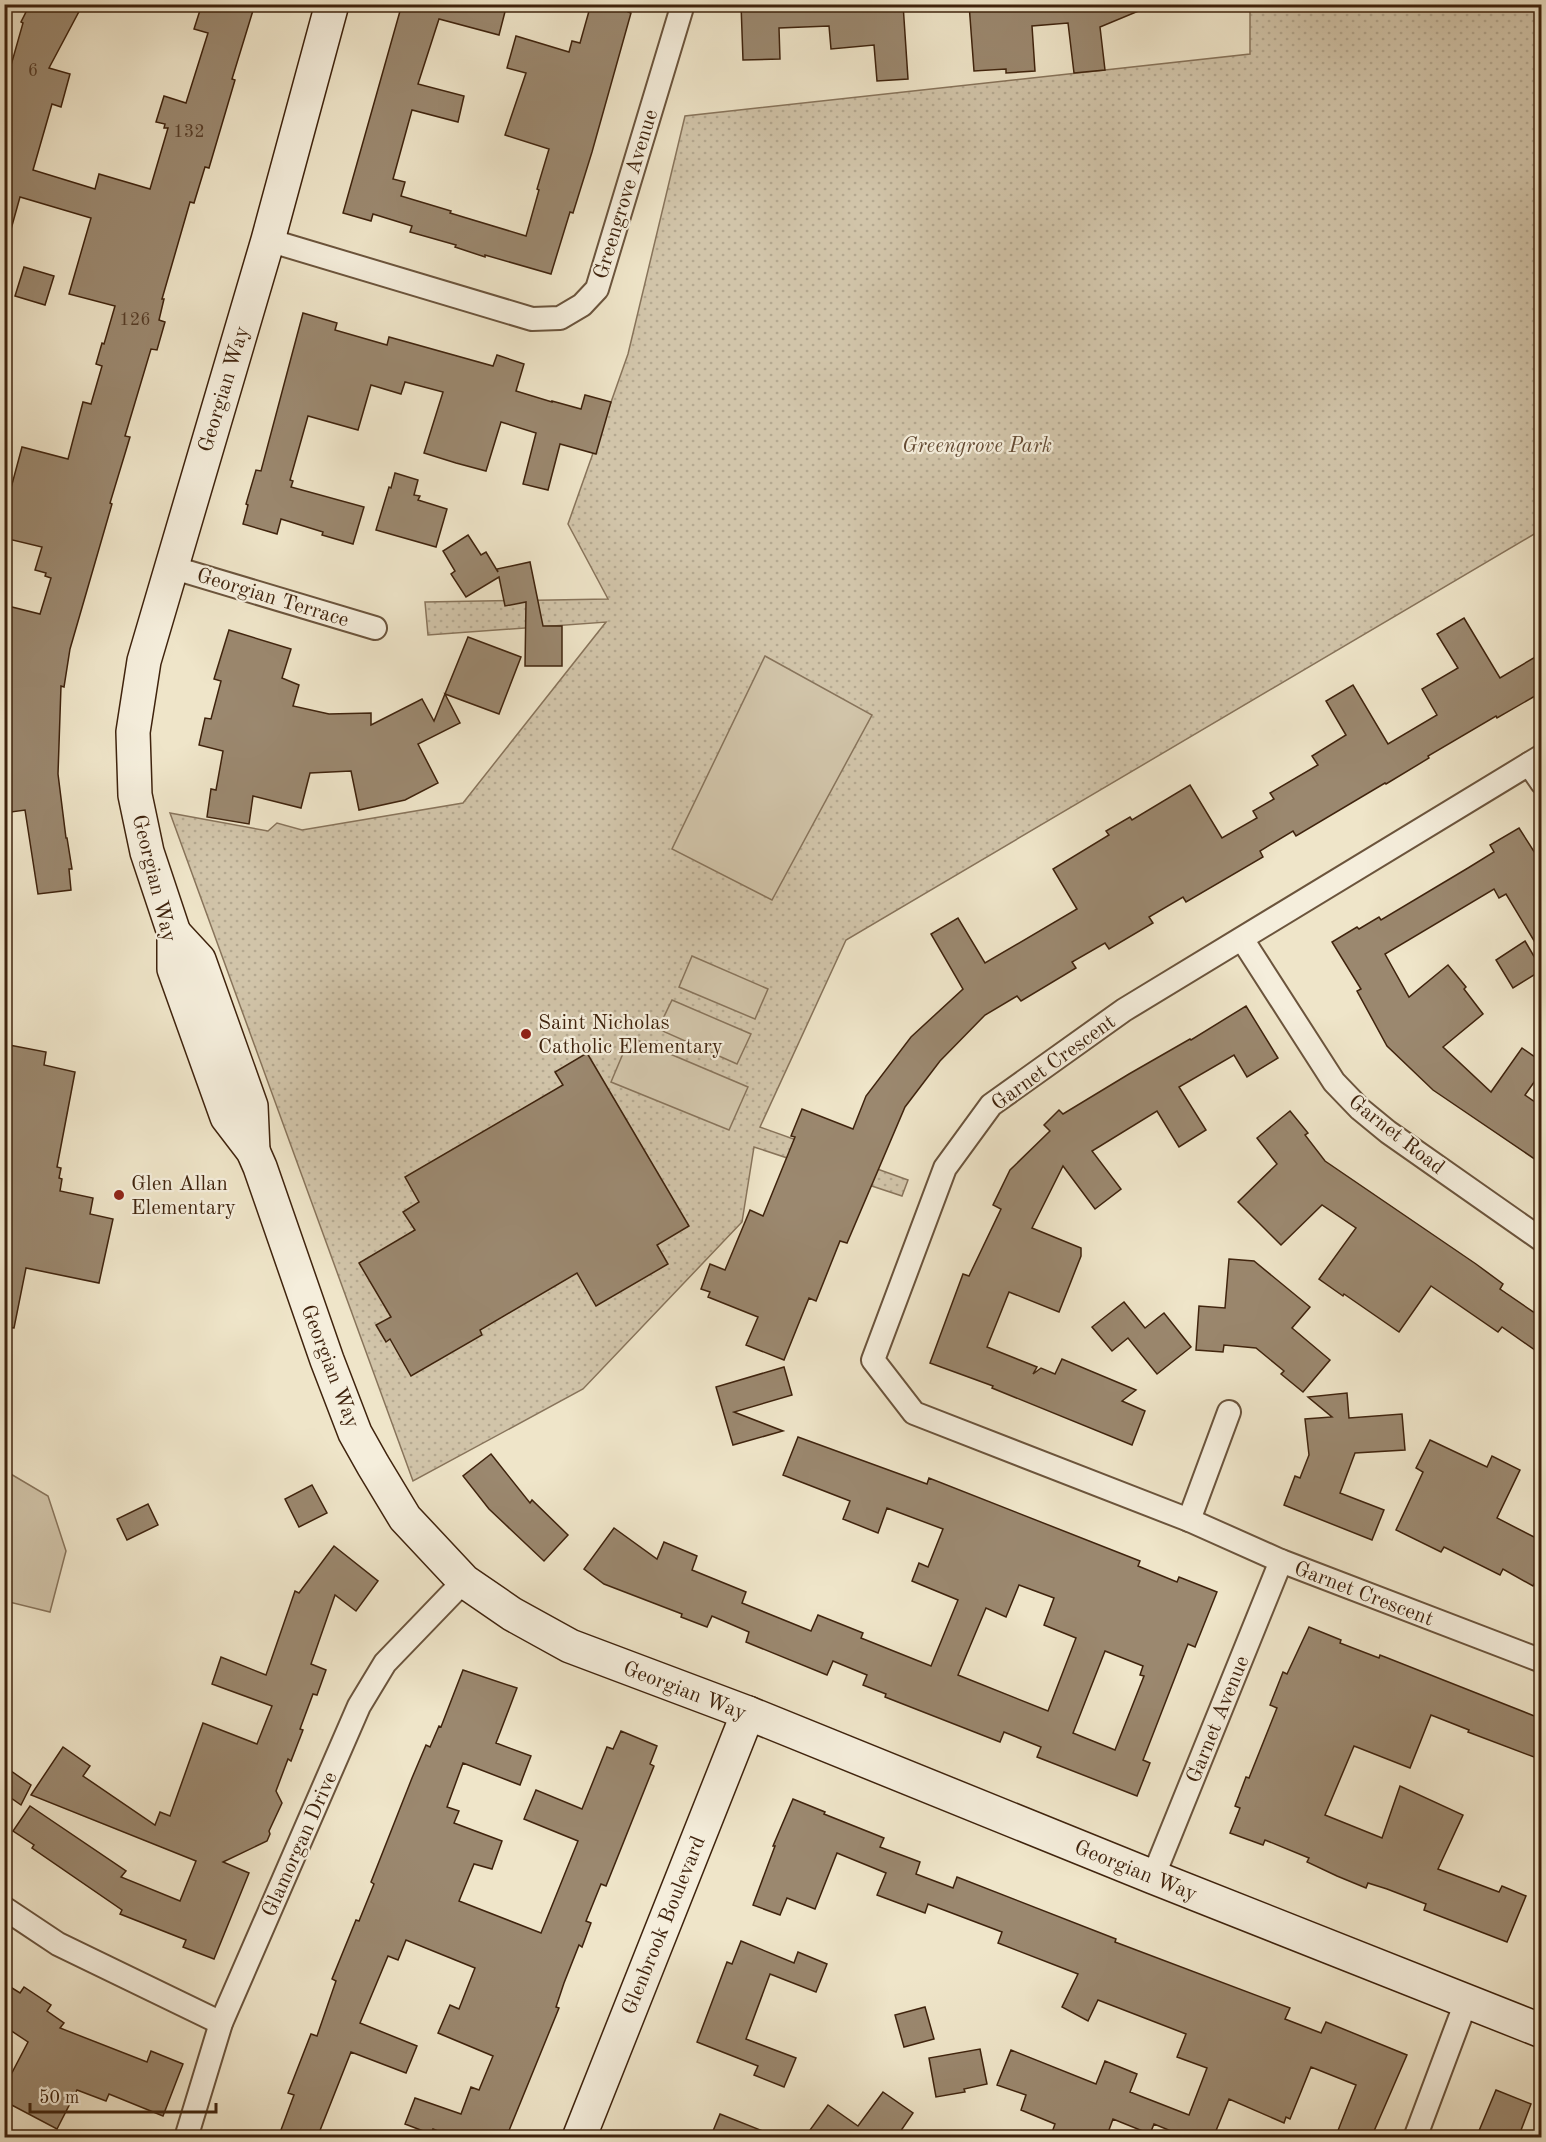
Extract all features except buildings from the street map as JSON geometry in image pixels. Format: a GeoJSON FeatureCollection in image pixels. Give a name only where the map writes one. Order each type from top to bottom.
{"type":"FeatureCollection","features":[{"type":"Feature","properties":{"kind":"street","name":"Georgian Way"},"geometry":{"type":"LineString","coordinates":[[332,4],[268,240],[144,661],[133,732],[135,795],[147,852],[174,933],[174,969],[227,1117],[253,1151],[355,1433],[405,1518],[464,1581],[512,1614],[570,1646],[748,1713],[1542,2031]]}},
{"type":"Feature","properties":{"kind":"street","name":"Greengrove Avenue"},"geometry":{"type":"LineString","coordinates":[[268,240],[532,319],[560,318],[582,305],[597,289],[682,4]]}},
{"type":"Feature","properties":{"kind":"street","name":"Georgian Terrace"},"geometry":{"type":"LineString","coordinates":[[171,567],[375,627]]}},
{"type":"Feature","properties":{"kind":"street"},"geometry":{"type":"LineString","coordinates":[[1535,760],[1542,783]]}},
{"type":"Feature","properties":{"kind":"street","name":"Garnet Crescent"},"geometry":{"type":"LineString","coordinates":[[1535,760],[1124,1010],[991,1105],[945,1168],[873,1360],[914,1413],[1189,1520],[1281,1562],[1542,1661]]}},
{"type":"Feature","properties":{"kind":"street","name":"Garnet Road"},"geometry":{"type":"LineString","coordinates":[[1242,939],[1334,1082],[1360,1109],[1388,1132],[1542,1240]]}},
{"type":"Feature","properties":{"kind":"street"},"geometry":{"type":"LineString","coordinates":[[1189,1520],[1229,1412]]}},
{"type":"Feature","properties":{"kind":"street","name":"Garnet Avenue"},"geometry":{"type":"LineString","coordinates":[[1153,1877],[1281,1562]]}},
{"type":"Feature","properties":{"kind":"street","name":"Glamorgan Drive"},"geometry":{"type":"LineString","coordinates":[[186,2138],[221,2023],[359,1706],[385,1663],[464,1581]]}},
{"type":"Feature","properties":{"kind":"street","name":"Glenbrook Boulevard"},"geometry":{"type":"LineString","coordinates":[[579,2138],[748,1713]]}},
{"type":"Feature","properties":{"kind":"street"},"geometry":{"type":"LineString","coordinates":[[4,1908],[58,1944],[221,2023]]}},
{"type":"Feature","properties":{"kind":"street"},"geometry":{"type":"LineString","coordinates":[[1415,2138],[1466,2002]]}},
{"type":"Feature","properties":{"kind":"green space","name":"Greengrove Park"},"geometry":{"type":"Polygon","coordinates":[[[1250,5],[1541,5],[1541,530],[846,940],[760,1127],[908,1180],[902,1196],[754,1147],[742,1222],[583,1389],[413,1481],[170,813],[268,831],[277,823],[302,830],[463,803],[606,622],[428,635],[425,602],[608,599],[568,524],[628,354],[685,116],[1250,54],[1250,5]]]}},
{"type":"Feature","properties":{"kind":"green space"},"geometry":{"type":"Polygon","coordinates":[[[765,656],[872,715],[772,900],[672,849],[765,656]]]}},
{"type":"Feature","properties":{"kind":"green space"},"geometry":{"type":"Polygon","coordinates":[[[692,956],[768,989],[755,1019],[679,987],[692,956]]]}},
{"type":"Feature","properties":{"kind":"green space"},"geometry":{"type":"Polygon","coordinates":[[[672,1000],[751,1034],[737,1064],[658,1029],[672,1000]]]}},
{"type":"Feature","properties":{"kind":"green space"},"geometry":{"type":"Polygon","coordinates":[[[630,1037],[748,1087],[729,1130],[611,1082],[630,1037]]]}},
{"type":"Feature","properties":{"kind":"green space"},"geometry":{"type":"Polygon","coordinates":[[[4,1470],[48,1496],[66,1551],[50,1612],[5,1601],[4,1470]]]}},
{"type":"Feature","properties":{"kind":"place","name":"Saint Nicholas Catholic Elementary"},"geometry":{"type":"Point","coordinates":[526,1034]}},
{"type":"Feature","properties":{"kind":"place","name":"Glen Allan Elementary"},"geometry":{"type":"Point","coordinates":[119,1195]}}]}
